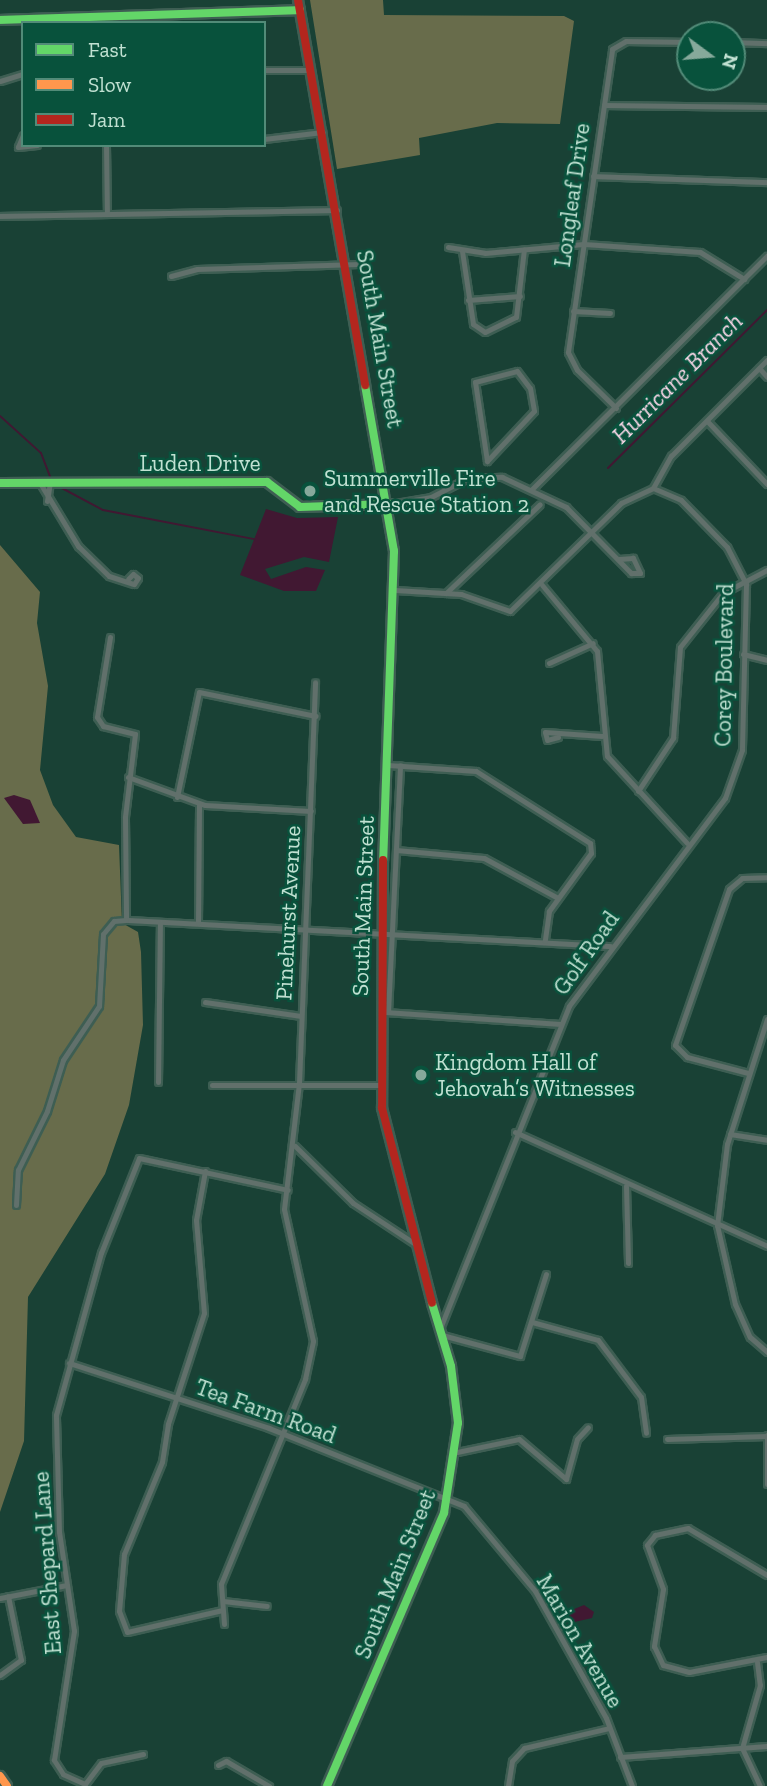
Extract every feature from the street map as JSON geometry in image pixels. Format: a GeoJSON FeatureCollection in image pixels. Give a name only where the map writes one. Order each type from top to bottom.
{"type":"FeatureCollection","features":[{"type":"Feature","properties":{"kind":"main road"},"geometry":{"type":"LineString","coordinates":[[0,20],[300,4]]}},
{"type":"Feature","properties":{"kind":"main road","name":"South Main Street"},"geometry":{"type":"LineString","coordinates":[[300,4],[390,504],[395,590],[378,1012],[380,1085],[415,1244],[454,1377],[457,1452],[448,1498],[327,1786]]}},
{"type":"Feature","properties":{"kind":"main road","name":"Luden Drive"},"geometry":{"type":"LineString","coordinates":[[0,483],[267,482],[300,507],[390,504]]}},
{"type":"Feature","properties":{"kind":"main road"},"geometry":{"type":"LineString","coordinates":[[0,1776],[8,1786]]}},
{"type":"Feature","properties":{"kind":"street","name":"Longleaf Drive"},"geometry":{"type":"LineString","coordinates":[[616,408],[571,362],[573,311],[604,105],[617,43],[676,42]]}},
{"type":"Feature","properties":{"kind":"street"},"geometry":{"type":"LineString","coordinates":[[746,42],[767,43]]}},
{"type":"Feature","properties":{"kind":"street"},"geometry":{"type":"LineString","coordinates":[[266,70],[311,70]]}},
{"type":"Feature","properties":{"kind":"street"},"geometry":{"type":"LineString","coordinates":[[0,81],[21,75]]}},
{"type":"Feature","properties":{"kind":"street"},"geometry":{"type":"LineString","coordinates":[[604,105],[767,107]]}},
{"type":"Feature","properties":{"kind":"street"},"geometry":{"type":"LineString","coordinates":[[266,139],[323,132]]}},
{"type":"Feature","properties":{"kind":"street"},"geometry":{"type":"LineString","coordinates":[[106,147],[107,214]]}},
{"type":"Feature","properties":{"kind":"street"},"geometry":{"type":"LineString","coordinates":[[593,176],[767,182]]}},
{"type":"Feature","properties":{"kind":"street"},"geometry":{"type":"LineString","coordinates":[[0,216],[337,210]]}},
{"type":"Feature","properties":{"kind":"street"},"geometry":{"type":"LineString","coordinates":[[447,247],[462,251],[584,244],[705,253],[744,279]]}},
{"type":"Feature","properties":{"kind":"street"},"geometry":{"type":"LineString","coordinates":[[462,251],[474,327],[485,332],[513,323],[520,296],[524,249]]}},
{"type":"Feature","properties":{"kind":"street"},"geometry":{"type":"LineString","coordinates":[[532,489],[767,256]]}},
{"type":"Feature","properties":{"kind":"street"},"geometry":{"type":"LineString","coordinates":[[172,276],[197,270],[347,268],[359,264]]}},
{"type":"Feature","properties":{"kind":"street"},"geometry":{"type":"LineString","coordinates":[[468,300],[520,296]]}},
{"type":"Feature","properties":{"kind":"street"},"geometry":{"type":"LineString","coordinates":[[573,311],[610,313]]}},
{"type":"Feature","properties":{"kind":"street"},"geometry":{"type":"LineString","coordinates":[[395,590],[446,593],[505,612],[542,585],[630,496],[653,488],[671,456],[767,360]]}},
{"type":"Feature","properties":{"kind":"street"},"geometry":{"type":"LineString","coordinates":[[759,368],[767,377]]}},
{"type":"Feature","properties":{"kind":"street"},"geometry":{"type":"LineString","coordinates":[[486,475],[487,461],[475,382],[517,371],[534,411],[487,461]]}},
{"type":"Feature","properties":{"kind":"street"},"geometry":{"type":"LineString","coordinates":[[706,421],[767,484]]}},
{"type":"Feature","properties":{"kind":"street"},"geometry":{"type":"LineString","coordinates":[[390,504],[431,497],[486,475],[532,489],[566,507],[618,559]]}},
{"type":"Feature","properties":{"kind":"street"},"geometry":{"type":"LineString","coordinates":[[45,483],[47,501],[104,572],[128,579]]}},
{"type":"Feature","properties":{"kind":"street","name":"Corey Boulevard"},"geometry":{"type":"LineString","coordinates":[[653,488],[689,508],[727,547],[744,578],[742,750],[718,810],[687,843]]}},
{"type":"Feature","properties":{"kind":"street"},"geometry":{"type":"LineString","coordinates":[[446,593],[540,504]]}},
{"type":"Feature","properties":{"kind":"street"},"geometry":{"type":"LineString","coordinates":[[638,791],[673,738],[680,647],[723,593],[744,578],[767,570]]}},
{"type":"Feature","properties":{"kind":"street"},"geometry":{"type":"LineString","coordinates":[[542,585],[593,643],[602,669],[602,736],[610,761],[687,843]]}},
{"type":"Feature","properties":{"kind":"street"},"geometry":{"type":"LineString","coordinates":[[110,637],[97,717],[103,726],[135,734],[128,777],[124,911],[126,920]]}},
{"type":"Feature","properties":{"kind":"street"},"geometry":{"type":"LineString","coordinates":[[549,663],[593,643]]}},
{"type":"Feature","properties":{"kind":"street"},"geometry":{"type":"LineString","coordinates":[[743,654],[767,660]]}},
{"type":"Feature","properties":{"kind":"street","name":"Pinehurst Avenue"},"geometry":{"type":"LineString","coordinates":[[224,1624],[221,1584],[305,1379],[313,1341],[285,1221],[295,1146],[299,1083],[316,682]]}},
{"type":"Feature","properties":{"kind":"street"},"geometry":{"type":"LineString","coordinates":[[177,797],[198,692],[316,716]]}},
{"type":"Feature","properties":{"kind":"street"},"geometry":{"type":"LineString","coordinates":[[558,737],[602,736]]}},
{"type":"Feature","properties":{"kind":"street"},"geometry":{"type":"LineString","coordinates":[[388,765],[476,771],[590,843],[591,853],[545,919],[545,941]]}},
{"type":"Feature","properties":{"kind":"street"},"geometry":{"type":"LineString","coordinates":[[388,1012],[400,765]]}},
{"type":"Feature","properties":{"kind":"street"},"geometry":{"type":"LineString","coordinates":[[128,777],[199,804],[311,811]]}},
{"type":"Feature","properties":{"kind":"street"},"geometry":{"type":"LineString","coordinates":[[198,923],[199,804]]}},
{"type":"Feature","properties":{"kind":"street","name":"Golf Road"},"geometry":{"type":"LineString","coordinates":[[441,1331],[515,1132],[561,1024],[610,946],[687,843]]}},
{"type":"Feature","properties":{"kind":"street"},"geometry":{"type":"LineString","coordinates":[[396,850],[481,857],[558,898]]}},
{"type":"Feature","properties":{"kind":"street"},"geometry":{"type":"LineString","coordinates":[[748,1073],[687,1057],[675,1045],[729,889],[742,878],[767,877]]}},
{"type":"Feature","properties":{"kind":"street"},"geometry":{"type":"LineString","coordinates":[[16,1205],[18,1170],[47,1111],[63,1060],[99,1006],[103,933],[114,920],[610,946]]}},
{"type":"Feature","properties":{"kind":"street"},"geometry":{"type":"LineString","coordinates":[[158,1082],[160,922]]}},
{"type":"Feature","properties":{"kind":"street"},"geometry":{"type":"LineString","coordinates":[[205,1002],[301,1016]]}},
{"type":"Feature","properties":{"kind":"street"},"geometry":{"type":"LineString","coordinates":[[378,1012],[561,1024]]}},
{"type":"Feature","properties":{"kind":"street"},"geometry":{"type":"LineString","coordinates":[[767,1019],[730,1135],[717,1225],[735,1304],[750,1337],[767,1352]]}},
{"type":"Feature","properties":{"kind":"street"},"geometry":{"type":"LineString","coordinates":[[212,1085],[380,1085]]}},
{"type":"Feature","properties":{"kind":"street"},"geometry":{"type":"LineString","coordinates":[[515,1132],[626,1186],[767,1246]]}},
{"type":"Feature","properties":{"kind":"street"},"geometry":{"type":"LineString","coordinates":[[730,1135],[767,1140]]}},
{"type":"Feature","properties":{"kind":"street"},"geometry":{"type":"LineString","coordinates":[[295,1146],[353,1203],[415,1244]]}},
{"type":"Feature","properties":{"kind":"street","name":"East Shepard Lane"},"geometry":{"type":"LineString","coordinates":[[85,1785],[63,1774],[54,1760],[72,1663],[56,1415],[101,1253],[138,1162],[205,1171]]}},
{"type":"Feature","properties":{"kind":"street"},"geometry":{"type":"LineString","coordinates":[[222,1610],[122,1630],[124,1554],[162,1462],[176,1397],[204,1314],[196,1220],[205,1171],[288,1190]]}},
{"type":"Feature","properties":{"kind":"street"},"geometry":{"type":"LineString","coordinates":[[626,1186],[628,1263]]}},
{"type":"Feature","properties":{"kind":"street"},"geometry":{"type":"LineString","coordinates":[[441,1331],[518,1357],[546,1274]]}},
{"type":"Feature","properties":{"kind":"street"},"geometry":{"type":"LineString","coordinates":[[532,1322],[598,1340],[641,1396],[646,1433]]}},
{"type":"Feature","properties":{"kind":"street","name":"Tea Farm Road"},"geometry":{"type":"LineString","coordinates":[[69,1363],[282,1433],[448,1498]]}},
{"type":"Feature","properties":{"kind":"street"},"geometry":{"type":"LineString","coordinates":[[457,1452],[519,1439],[566,1479],[577,1440],[588,1427]]}},
{"type":"Feature","properties":{"kind":"street"},"geometry":{"type":"LineString","coordinates":[[667,1440],[767,1435],[767,1484]]}},
{"type":"Feature","properties":{"kind":"street","name":"Marion Avenue"},"geometry":{"type":"LineString","coordinates":[[448,1498],[464,1506],[535,1591],[609,1728],[632,1786]]}},
{"type":"Feature","properties":{"kind":"street"},"geometry":{"type":"LineString","coordinates":[[767,1575],[688,1528],[655,1535],[647,1545],[663,1589],[654,1646],[663,1665],[679,1672],[757,1662],[767,1657]]}},
{"type":"Feature","properties":{"kind":"street"},"geometry":{"type":"LineString","coordinates":[[0,1598],[67,1586]]}},
{"type":"Feature","properties":{"kind":"street"},"geometry":{"type":"LineString","coordinates":[[0,1675],[21,1660],[8,1596]]}},
{"type":"Feature","properties":{"kind":"street"},"geometry":{"type":"LineString","coordinates":[[223,1601],[267,1606]]}},
{"type":"Feature","properties":{"kind":"street"},"geometry":{"type":"LineString","coordinates":[[757,1662],[760,1685],[743,1745],[760,1786]]}},
{"type":"Feature","properties":{"kind":"street"},"geometry":{"type":"LineString","coordinates":[[508,1786],[512,1761],[524,1748],[609,1728]]}},
{"type":"Feature","properties":{"kind":"street"},"geometry":{"type":"LineString","coordinates":[[620,1757],[743,1745],[767,1746]]}},
{"type":"Feature","properties":{"kind":"street"},"geometry":{"type":"LineString","coordinates":[[85,1785],[101,1763],[143,1754]]}},
{"type":"Feature","properties":{"kind":"street"},"geometry":{"type":"LineString","coordinates":[[218,1765],[226,1761],[269,1786]]}},
{"type":"Feature","properties":{"kind":"green space"},"geometry":{"type":"Polygon","coordinates":[[[310,0],[383,0],[384,15],[564,16],[574,21],[560,124],[497,123],[419,138],[420,155],[337,169],[310,0]]]}},
{"type":"Feature","properties":{"kind":"green space"},"geometry":{"type":"Polygon","coordinates":[[[0,545],[40,592],[37,623],[48,686],[40,770],[53,805],[76,837],[119,845],[122,923],[138,932],[141,952],[143,1025],[129,1105],[105,1174],[28,1297],[24,1441],[0,1512],[0,545]]]}},
{"type":"Feature","properties":{"kind":"shaded area"},"geometry":{"type":"Polygon","coordinates":[[[266,509],[297,518],[338,517],[329,562],[304,557],[265,569],[271,579],[306,567],[325,570],[316,591],[284,591],[240,575],[266,509]]]}},
{"type":"Feature","properties":{"kind":"shaded area"},"geometry":{"type":"Polygon","coordinates":[[[14,795],[30,800],[40,823],[23,824],[4,798],[14,795]]]}},
{"type":"Feature","properties":{"kind":"shaded area"},"geometry":{"type":"Polygon","coordinates":[[[584,1605],[594,1612],[592,1618],[570,1623],[567,1612],[584,1605]]]}},
{"type":"Feature","properties":{"kind":"waterway","name":"Hurricane Branch"},"geometry":{"type":"LineString","coordinates":[[608,468],[767,310]]}},
{"type":"Feature","properties":{"kind":"waterway"},"geometry":{"type":"LineString","coordinates":[[0,416],[41,453],[51,479]]}},
{"type":"Feature","properties":{"kind":"waterway"},"geometry":{"type":"LineString","coordinates":[[58,486],[103,510],[254,539]]}},
{"type":"Feature","properties":{"kind":"traffic: fast"},"geometry":{"type":"LineString","coordinates":[[0,20],[300,10]]}},
{"type":"Feature","properties":{"kind":"traffic: fast"},"geometry":{"type":"LineString","coordinates":[[365,385],[394,551],[383,860]]}},
{"type":"Feature","properties":{"kind":"traffic: fast"},"geometry":{"type":"LineString","coordinates":[[0,483],[267,482],[300,507],[390,504]]}},
{"type":"Feature","properties":{"kind":"traffic: fast"},"geometry":{"type":"LineString","coordinates":[[327,1786],[444,1513],[458,1423],[451,1366],[432,1303]]}},
{"type":"Feature","properties":{"kind":"traffic: slow"},"geometry":{"type":"LineString","coordinates":[[0,1776],[7,1786]]}},
{"type":"Feature","properties":{"kind":"traffic: jam"},"geometry":{"type":"LineString","coordinates":[[298,0],[365,385]]}},
{"type":"Feature","properties":{"kind":"traffic: jam"},"geometry":{"type":"LineString","coordinates":[[383,860],[382,1108],[432,1303]]}},
{"type":"Feature","properties":{"kind":"place","name":"Summerville Fire and Rescue Station 2"},"geometry":{"type":"Point","coordinates":[310,491]}},
{"type":"Feature","properties":{"kind":"place","name":"Kingdom Hall of Jehovah’s Witnesses"},"geometry":{"type":"Point","coordinates":[421,1075]}}]}
